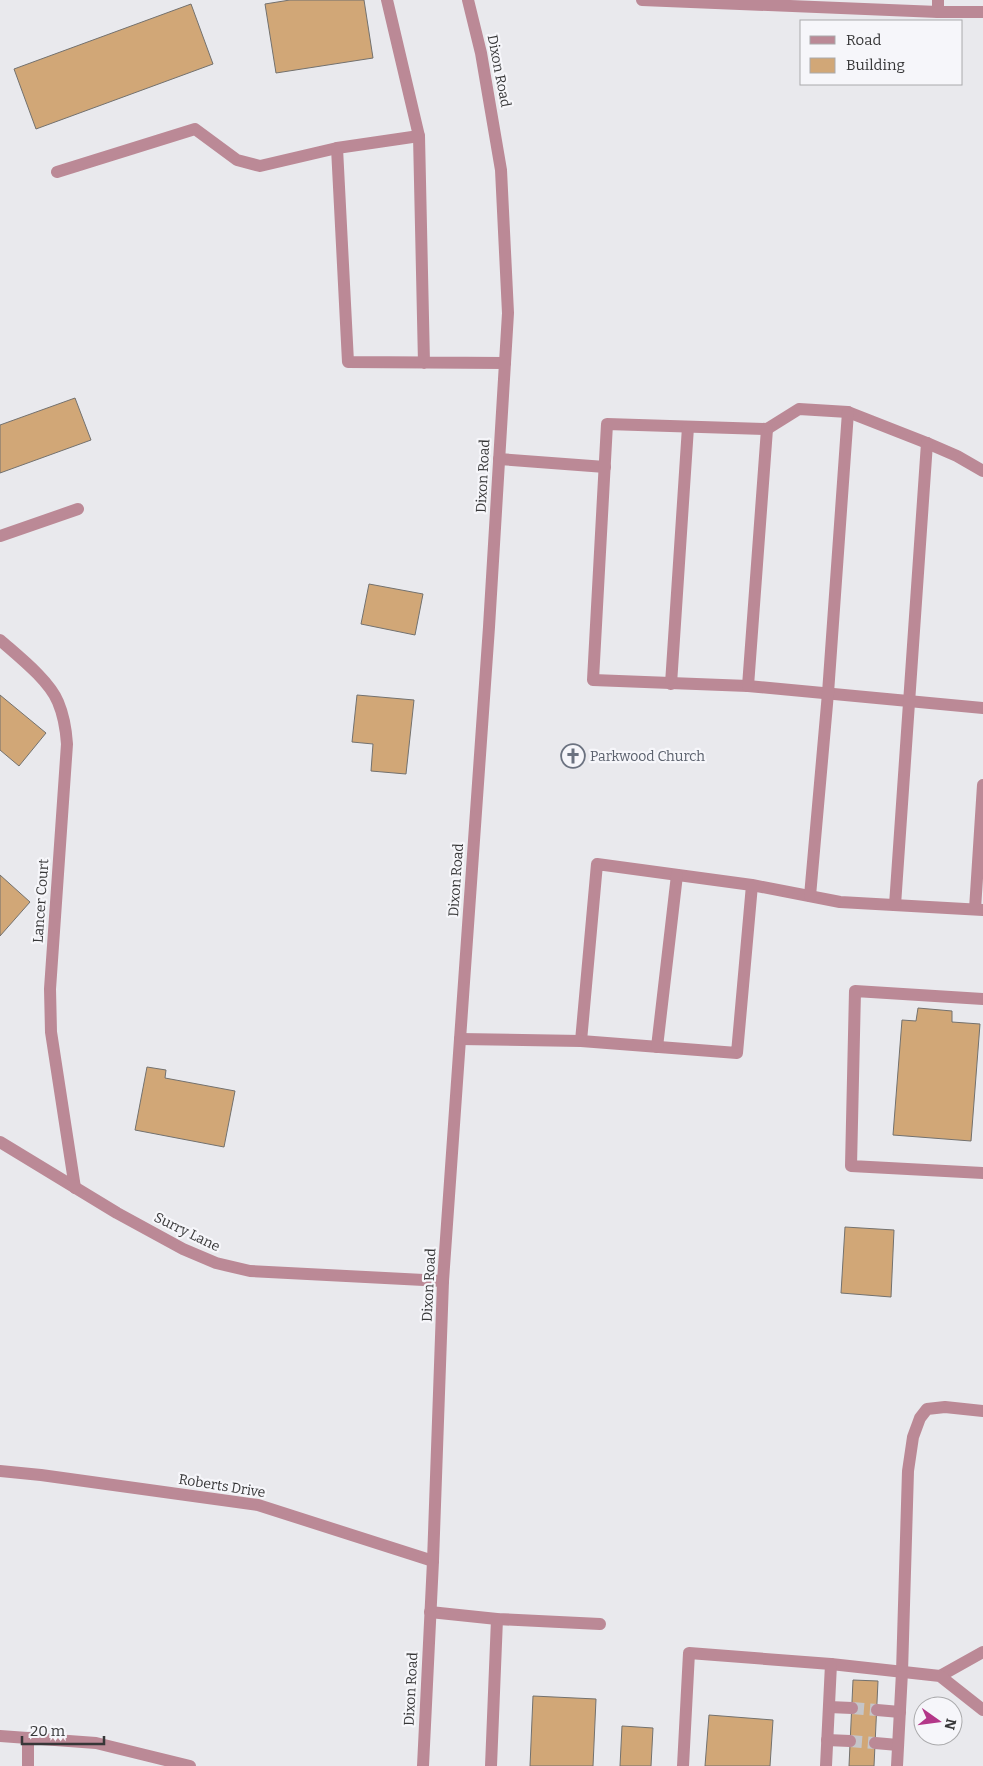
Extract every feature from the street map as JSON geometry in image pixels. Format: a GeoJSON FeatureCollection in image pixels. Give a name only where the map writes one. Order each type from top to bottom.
{"type":"FeatureCollection","features":[{"type":"Feature","properties":{"kind":"street"},"geometry":{"type":"LineString","coordinates":[[387,0],[419,136],[424,363]]}},
{"type":"Feature","properties":{"kind":"street","name":"Dixon Road"},"geometry":{"type":"LineString","coordinates":[[423,1766],[433,1561],[443,1281],[508,313],[501,170],[481,53],[468,0]]}},
{"type":"Feature","properties":{"kind":"street"},"geometry":{"type":"LineString","coordinates":[[642,0],[938,6],[983,12]]}},
{"type":"Feature","properties":{"kind":"street"},"geometry":{"type":"LineString","coordinates":[[57,172],[196,129],[237,160],[260,166],[337,148],[419,136]]}},
{"type":"Feature","properties":{"kind":"street"},"geometry":{"type":"LineString","coordinates":[[337,148],[348,362],[505,363]]}},
{"type":"Feature","properties":{"kind":"street"},"geometry":{"type":"LineString","coordinates":[[983,471],[957,456],[848,412],[799,409],[767,429],[607,424],[593,680],[748,686],[983,708]]}},
{"type":"Feature","properties":{"kind":"street"},"geometry":{"type":"LineString","coordinates":[[810,896],[828,693],[848,412]]}},
{"type":"Feature","properties":{"kind":"street"},"geometry":{"type":"LineString","coordinates":[[671,684],[688,427]]}},
{"type":"Feature","properties":{"kind":"street"},"geometry":{"type":"LineString","coordinates":[[748,686],[767,429]]}},
{"type":"Feature","properties":{"kind":"street"},"geometry":{"type":"LineString","coordinates":[[895,905],[926,443]]}},
{"type":"Feature","properties":{"kind":"street"},"geometry":{"type":"LineString","coordinates":[[499,459],[605,467]]}},
{"type":"Feature","properties":{"kind":"street"},"geometry":{"type":"LineString","coordinates":[[0,536],[78,509]]}},
{"type":"Feature","properties":{"kind":"street","name":"Lancer Court"},"geometry":{"type":"LineString","coordinates":[[0,640],[41,678],[57,700],[65,722],[67,744],[50,989],[50,1032],[75,1188]]}},
{"type":"Feature","properties":{"kind":"street"},"geometry":{"type":"LineString","coordinates":[[581,1041],[597,864],[752,885],[840,902],[979,909],[983,785]]}},
{"type":"Feature","properties":{"kind":"street"},"geometry":{"type":"LineString","coordinates":[[657,1047],[677,875]]}},
{"type":"Feature","properties":{"kind":"street"},"geometry":{"type":"LineString","coordinates":[[460,1039],[581,1041],[737,1053],[752,885]]}},
{"type":"Feature","properties":{"kind":"street"},"geometry":{"type":"LineString","coordinates":[[983,999],[855,991],[851,1166],[983,1174]]}},
{"type":"Feature","properties":{"kind":"street","name":"Surry Lane"},"geometry":{"type":"LineString","coordinates":[[0,1142],[150,1231],[183,1249],[216,1263],[250,1271],[443,1281]]}},
{"type":"Feature","properties":{"kind":"street"},"geometry":{"type":"LineString","coordinates":[[897,1766],[908,1472],[914,1437],[920,1418],[927,1408],[944,1407],[983,1411]]}},
{"type":"Feature","properties":{"kind":"street","name":"Roberts Drive"},"geometry":{"type":"LineString","coordinates":[[0,1472],[41,1475],[258,1505],[433,1561]]}},
{"type":"Feature","properties":{"kind":"street"},"geometry":{"type":"LineString","coordinates":[[430,1612],[497,1619],[600,1624]]}},
{"type":"Feature","properties":{"kind":"street"},"geometry":{"type":"LineString","coordinates":[[490,1766],[497,1619]]}},
{"type":"Feature","properties":{"kind":"street"},"geometry":{"type":"LineString","coordinates":[[940,1676],[983,1652]]}},
{"type":"Feature","properties":{"kind":"street"},"geometry":{"type":"LineString","coordinates":[[683,1766],[689,1653],[831,1664],[940,1676],[983,1710]]}},
{"type":"Feature","properties":{"kind":"street"},"geometry":{"type":"LineString","coordinates":[[826,1766],[831,1664]]}},
{"type":"Feature","properties":{"kind":"street"},"geometry":{"type":"LineString","coordinates":[[829,1707],[852,1708]]}},
{"type":"Feature","properties":{"kind":"street"},"geometry":{"type":"LineString","coordinates":[[877,1710],[900,1712]]}},
{"type":"Feature","properties":{"kind":"street"},"geometry":{"type":"LineString","coordinates":[[0,1736],[96,1743],[190,1766]]}},
{"type":"Feature","properties":{"kind":"street"},"geometry":{"type":"LineString","coordinates":[[28,1738],[28,1766]]}},
{"type":"Feature","properties":{"kind":"street"},"geometry":{"type":"LineString","coordinates":[[827,1740],[850,1741]]}},
{"type":"Feature","properties":{"kind":"street"},"geometry":{"type":"LineString","coordinates":[[875,1743],[898,1745]]}},
{"type":"Feature","properties":{"kind":"building"},"geometry":{"type":"Polygon","coordinates":[[[290,0],[364,0],[373,58],[276,73],[265,4],[290,0]]]}},
{"type":"Feature","properties":{"kind":"building"},"geometry":{"type":"Polygon","coordinates":[[[191,4],[213,64],[36,129],[14,69],[191,4]]]}},
{"type":"Feature","properties":{"kind":"building"},"geometry":{"type":"Polygon","coordinates":[[[75,398],[91,440],[0,473],[0,425],[75,398]]]}},
{"type":"Feature","properties":{"kind":"building"},"geometry":{"type":"Polygon","coordinates":[[[369,584],[423,594],[415,635],[361,624],[369,584]]]}},
{"type":"Feature","properties":{"kind":"building"},"geometry":{"type":"Polygon","coordinates":[[[0,695],[46,733],[19,766],[0,750],[0,695]]]}},
{"type":"Feature","properties":{"kind":"building"},"geometry":{"type":"Polygon","coordinates":[[[357,695],[414,700],[406,774],[371,771],[373,744],[352,742],[357,695]]]}},
{"type":"Feature","properties":{"kind":"building"},"geometry":{"type":"Polygon","coordinates":[[[0,875],[30,902],[0,936],[0,875]]]}},
{"type":"Feature","properties":{"kind":"building"},"geometry":{"type":"Polygon","coordinates":[[[918,1008],[952,1011],[952,1022],[980,1024],[971,1141],[893,1135],[902,1020],[916,1021],[918,1008]]]}},
{"type":"Feature","properties":{"kind":"building"},"geometry":{"type":"Polygon","coordinates":[[[147,1067],[166,1070],[165,1078],[235,1091],[224,1147],[135,1130],[147,1067]]]}},
{"type":"Feature","properties":{"kind":"building"},"geometry":{"type":"Polygon","coordinates":[[[845,1227],[894,1230],[891,1297],[841,1293],[845,1227]]]}},
{"type":"Feature","properties":{"kind":"building"},"geometry":{"type":"Polygon","coordinates":[[[853,1680],[878,1681],[874,1766],[849,1766],[853,1680]]]}},
{"type":"Feature","properties":{"kind":"building"},"geometry":{"type":"Polygon","coordinates":[[[533,1696],[596,1699],[593,1766],[530,1766],[533,1696]]]}},
{"type":"Feature","properties":{"kind":"building"},"geometry":{"type":"Polygon","coordinates":[[[709,1715],[773,1720],[770,1766],[705,1766],[709,1715]]]}},
{"type":"Feature","properties":{"kind":"building"},"geometry":{"type":"Polygon","coordinates":[[[622,1726],[653,1728],[651,1766],[620,1766],[622,1726]]]}},
{"type":"Feature","properties":{"kind":"tunnel"},"geometry":{"type":"LineString","coordinates":[[852,1708],[877,1710]]}},
{"type":"Feature","properties":{"kind":"tunnel"},"geometry":{"type":"LineString","coordinates":[[850,1741],[875,1743]]}},
{"type":"Feature","properties":{"kind":"place","name":"Parkwood Church"},"geometry":{"type":"Point","coordinates":[573,756]}}]}
